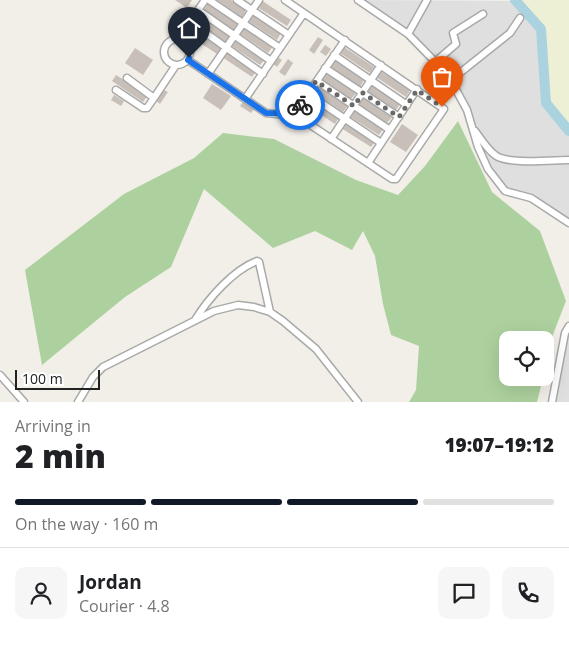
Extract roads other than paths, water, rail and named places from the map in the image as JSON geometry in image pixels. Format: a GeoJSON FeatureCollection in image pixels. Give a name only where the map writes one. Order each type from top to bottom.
{"type":"FeatureCollection","features":[{"type":"Feature","properties":{"kind":"street"},"geometry":{"type":"LineString","coordinates":[[176,65],[168,61],[165,54],[167,45],[177,40],[205,0]]}},
{"type":"Feature","properties":{"kind":"street"},"geometry":{"type":"LineString","coordinates":[[209,0],[280,48]]}},
{"type":"Feature","properties":{"kind":"street"},"geometry":{"type":"LineString","coordinates":[[237,0],[289,35]]}},
{"type":"Feature","properties":{"kind":"street"},"geometry":{"type":"LineString","coordinates":[[208,74],[259,0]]}},
{"type":"Feature","properties":{"kind":"street"},"geometry":{"type":"LineString","coordinates":[[188,60],[268,114],[294,114],[392,179],[396,179],[444,111],[442,107],[285,0]]}},
{"type":"Feature","properties":{"kind":"street"},"geometry":{"type":"LineString","coordinates":[[358,0],[408,34],[451,80],[468,110],[478,147],[488,169],[505,191],[532,198],[569,223]]}},
{"type":"Feature","properties":{"kind":"street"},"geometry":{"type":"LineString","coordinates":[[408,34],[427,0]]}},
{"type":"Feature","properties":{"kind":"street"},"geometry":{"type":"LineString","coordinates":[[198,10],[271,61]]}},
{"type":"Feature","properties":{"kind":"street"},"geometry":{"type":"LineString","coordinates":[[245,99],[304,12]]}},
{"type":"Feature","properties":{"kind":"street"},"geometry":{"type":"LineString","coordinates":[[435,62],[456,44],[453,34],[483,14]]}},
{"type":"Feature","properties":{"kind":"street"},"geometry":{"type":"LineString","coordinates":[[451,80],[510,33],[520,18]]}},
{"type":"Feature","properties":{"kind":"street"},"geometry":{"type":"LineString","coordinates":[[189,21],[262,74]]}},
{"type":"Feature","properties":{"kind":"street"},"geometry":{"type":"LineString","coordinates":[[177,40],[185,42],[189,46],[188,60]]}},
{"type":"Feature","properties":{"kind":"street"},"geometry":{"type":"LineString","coordinates":[[294,114],[345,40]]}},
{"type":"Feature","properties":{"kind":"street"},"geometry":{"type":"LineString","coordinates":[[334,55],[372,79],[407,105]]}},
{"type":"Feature","properties":{"kind":"street"},"geometry":{"type":"LineString","coordinates":[[116,90],[143,108],[147,108],[176,65],[188,60]]}},
{"type":"Feature","properties":{"kind":"street"},"geometry":{"type":"LineString","coordinates":[[331,139],[382,65]]}},
{"type":"Feature","properties":{"kind":"street"},"geometry":{"type":"LineString","coordinates":[[325,68],[399,117]]}},
{"type":"Feature","properties":{"kind":"street"},"geometry":{"type":"LineString","coordinates":[[127,78],[154,98]]}},
{"type":"Feature","properties":{"kind":"street"},"geometry":{"type":"LineString","coordinates":[[316,81],[390,130]]}},
{"type":"Feature","properties":{"kind":"street"},"geometry":{"type":"LineString","coordinates":[[368,163],[417,90]]}},
{"type":"Feature","properties":{"kind":"street"},"geometry":{"type":"LineString","coordinates":[[308,94],[381,143]]}},
{"type":"Feature","properties":{"kind":"street"},"geometry":{"type":"LineString","coordinates":[[472,128],[488,148],[500,158],[510,160],[569,160]]}},
{"type":"Feature","properties":{"kind":"street"},"geometry":{"type":"LineString","coordinates":[[194,322],[200,311],[234,276],[257,261],[260,262],[270,312]]}},
{"type":"Feature","properties":{"kind":"street"},"geometry":{"type":"LineString","coordinates":[[78,402],[96,372],[214,311],[238,305],[270,312],[316,349],[358,402]]}},
{"type":"Feature","properties":{"kind":"street"},"geometry":{"type":"LineString","coordinates":[[552,402],[565,333],[569,326]]}},
{"type":"Feature","properties":{"kind":"street"},"geometry":{"type":"LineString","coordinates":[[0,375],[24,402]]}},
{"type":"Feature","properties":{"kind":"waterway"},"geometry":{"type":"LineString","coordinates":[[515,0],[541,29],[546,103],[569,131]]}}]}
